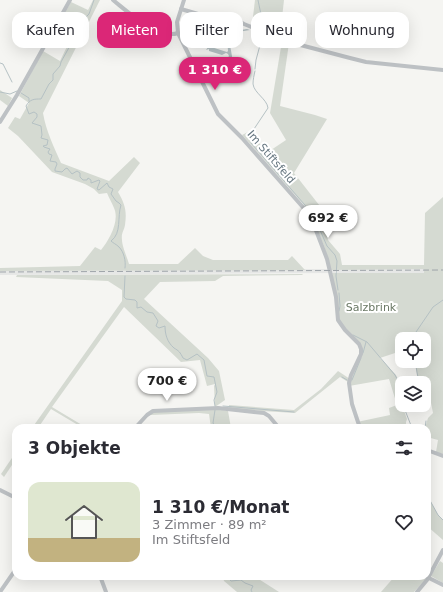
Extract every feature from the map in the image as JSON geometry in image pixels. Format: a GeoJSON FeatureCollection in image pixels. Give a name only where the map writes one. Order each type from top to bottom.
{"type":"FeatureCollection","features":[{"type":"Feature","properties":{"kind":"street"},"geometry":{"type":"LineString","coordinates":[[0,122],[17,95],[70,0]]}},
{"type":"Feature","properties":{"kind":"street"},"geometry":{"type":"LineString","coordinates":[[113,0],[157,31],[168,35],[178,33],[177,22],[184,0]]}},
{"type":"Feature","properties":{"kind":"street"},"geometry":{"type":"LineString","coordinates":[[181,9],[198,14],[228,15],[244,24],[289,42],[366,62],[443,70]]}},
{"type":"Feature","properties":{"kind":"street","name":"Im Stiftsfeld"},"geometry":{"type":"LineString","coordinates":[[178,33],[218,114],[242,138],[312,220],[327,259],[336,297],[338,320],[345,330],[359,344],[361,349],[349,383],[352,404],[359,424]]}},
{"type":"Feature","properties":{"kind":"street"},"geometry":{"type":"LineString","coordinates":[[139,424],[153,411],[215,408],[264,413],[269,416],[276,424]]}},
{"type":"Feature","properties":{"kind":"street"},"geometry":{"type":"LineString","coordinates":[[431,452],[443,456]]}},
{"type":"Feature","properties":{"kind":"street"},"geometry":{"type":"LineString","coordinates":[[0,490],[12,496]]}},
{"type":"Feature","properties":{"kind":"street"},"geometry":{"type":"LineString","coordinates":[[431,571],[443,550]]}},
{"type":"Feature","properties":{"kind":"street"},"geometry":{"type":"LineString","coordinates":[[0,592],[12,576]]}},
{"type":"Feature","properties":{"kind":"street"},"geometry":{"type":"LineString","coordinates":[[431,579],[443,585]]}},
{"type":"Feature","properties":{"kind":"street"},"geometry":{"type":"LineString","coordinates":[[102,580],[106,592]]}},
{"type":"Feature","properties":{"kind":"street"},"geometry":{"type":"LineString","coordinates":[[417,592],[425,580]]}},
{"type":"Feature","properties":{"kind":"shaded area"},"geometry":{"type":"Polygon","coordinates":[[[207,48],[214,48],[227,52],[228,48],[231,48],[233,62],[241,65],[234,63],[232,65],[228,64],[226,60],[229,56],[226,53],[222,55],[209,51],[209,49],[206,50],[207,48]]]}},
{"type":"Feature","properties":{"kind":"shaded area"},"geometry":{"type":"Polygon","coordinates":[[[335,269],[335,273],[0,275],[0,271],[335,269]]]}},
{"type":"Feature","properties":{"kind":"shaded area"},"geometry":{"type":"Polygon","coordinates":[[[337,269],[443,269],[443,273],[337,273],[337,269]]]}},
{"type":"Feature","properties":{"kind":"green space"},"geometry":{"type":"Polygon","coordinates":[[[93,0],[100,0],[89,22],[89,12],[65,12],[71,2],[88,10],[93,0]]]}},
{"type":"Feature","properties":{"kind":"green space"},"geometry":{"type":"Polygon","coordinates":[[[255,0],[284,0],[283,12],[254,12],[255,0]]]}},
{"type":"Feature","properties":{"kind":"green space"},"geometry":{"type":"Polygon","coordinates":[[[66,48],[76,48],[43,113],[48,133],[61,163],[109,181],[134,157],[140,163],[118,192],[126,212],[122,238],[129,264],[178,264],[195,248],[203,256],[213,260],[288,260],[292,256],[305,270],[0,271],[0,268],[80,266],[95,247],[101,250],[115,224],[116,219],[114,208],[107,193],[99,194],[85,184],[52,172],[18,136],[8,128],[15,117],[20,119],[29,103],[19,96],[43,51],[60,61],[66,48]]]}},
{"type":"Feature","properties":{"kind":"green space","name":"Salzbrink"},"geometry":{"type":"Polygon","coordinates":[[[281,48],[288,48],[280,106],[327,119],[294,173],[323,210],[328,240],[340,254],[342,265],[424,265],[425,213],[443,197],[443,454],[436,452],[438,440],[431,438],[431,424],[426,424],[428,418],[433,413],[431,403],[431,376],[417,376],[416,368],[431,368],[431,332],[395,332],[395,353],[380,358],[396,376],[395,376],[395,398],[389,379],[349,386],[362,349],[340,325],[332,273],[424,273],[424,269],[331,270],[324,246],[310,212],[242,135],[248,132],[268,152],[286,140],[270,113],[281,48]]]}},
{"type":"Feature","properties":{"kind":"green space"},"geometry":{"type":"Polygon","coordinates":[[[0,90],[12,98],[8,106],[0,100],[0,90]]]}},
{"type":"Feature","properties":{"kind":"green space"},"geometry":{"type":"Polygon","coordinates":[[[303,274],[223,276],[215,281],[160,282],[144,299],[208,358],[219,371],[225,400],[215,407],[215,384],[207,386],[200,360],[181,362],[124,307],[52,407],[80,424],[76,424],[51,409],[41,424],[35,424],[122,301],[122,290],[108,281],[16,277],[17,275],[303,274]]]}},
{"type":"Feature","properties":{"kind":"green space"},"geometry":{"type":"Polygon","coordinates":[[[338,371],[350,379],[348,382],[340,377],[295,413],[229,409],[229,405],[294,410],[321,389],[338,371]]]}},
{"type":"Feature","properties":{"kind":"green space"},"geometry":{"type":"Polygon","coordinates":[[[395,406],[395,412],[404,412],[407,419],[406,424],[358,424],[357,422],[390,415],[389,408],[395,406]]]}},
{"type":"Feature","properties":{"kind":"green space"},"geometry":{"type":"Polygon","coordinates":[[[218,409],[228,411],[230,424],[210,424],[209,414],[151,415],[151,412],[218,409]]]}},
{"type":"Feature","properties":{"kind":"green space"},"geometry":{"type":"Polygon","coordinates":[[[12,458],[12,465],[4,477],[1,474],[12,458]]]}},
{"type":"Feature","properties":{"kind":"green space"},"geometry":{"type":"Polygon","coordinates":[[[431,502],[438,515],[443,520],[443,540],[431,530],[431,502]]]}},
{"type":"Feature","properties":{"kind":"green space"},"geometry":{"type":"Polygon","coordinates":[[[440,561],[443,563],[443,583],[431,576],[440,561]]]}},
{"type":"Feature","properties":{"kind":"green space"},"geometry":{"type":"Polygon","coordinates":[[[260,580],[279,592],[237,592],[224,581],[260,580]]]}},
{"type":"Feature","properties":{"kind":"green space"},"geometry":{"type":"Polygon","coordinates":[[[392,580],[425,580],[414,592],[381,592],[392,580]]]}},
{"type":"Feature","properties":{"kind":"waterway"},"geometry":{"type":"LineString","coordinates":[[94,0],[89,14],[79,32],[73,37],[60,66],[53,74],[53,80],[49,84],[41,99],[32,100],[26,106],[29,114],[34,112],[37,114],[37,117],[32,123],[41,126],[41,138],[48,140],[47,145],[43,146],[50,149],[48,152],[52,155],[50,161],[56,162],[57,164],[55,171],[62,172],[67,168],[72,174],[77,171],[80,173],[80,177],[83,180],[87,180],[88,178],[91,180],[91,183],[99,180],[97,189],[99,190],[107,183],[109,187],[113,189],[111,194],[121,205],[117,234],[111,241],[122,251],[125,260],[125,268]]}},
{"type":"Feature","properties":{"kind":"waterway"},"geometry":{"type":"LineString","coordinates":[[258,0],[260,12]]}},
{"type":"Feature","properties":{"kind":"waterway"},"geometry":{"type":"LineString","coordinates":[[255,69],[259,48]]}},
{"type":"Feature","properties":{"kind":"waterway"},"geometry":{"type":"LineString","coordinates":[[0,63],[3,64],[12,82]]}},
{"type":"Feature","properties":{"kind":"waterway"},"geometry":{"type":"LineString","coordinates":[[255,71],[253,82],[254,87],[268,108],[254,129],[251,143],[315,218]]}},
{"type":"Feature","properties":{"kind":"waterway"},"geometry":{"type":"LineString","coordinates":[[0,92],[10,94],[17,91]]}},
{"type":"Feature","properties":{"kind":"waterway"},"geometry":{"type":"LineString","coordinates":[[21,93],[29,98],[29,101]]}},
{"type":"Feature","properties":{"kind":"waterway"},"geometry":{"type":"LineString","coordinates":[[316,221],[327,246],[335,255],[337,261],[336,276],[338,290]]}},
{"type":"Feature","properties":{"kind":"waterway"},"geometry":{"type":"LineString","coordinates":[[125,276],[124,297],[126,299],[135,300],[137,302],[137,308],[141,307],[147,312],[153,313],[158,321],[156,326],[159,328],[165,326],[168,341],[183,358],[187,360],[197,354],[204,360],[207,376],[214,377],[217,392],[214,400],[215,406]]}},
{"type":"Feature","properties":{"kind":"waterway"},"geometry":{"type":"LineString","coordinates":[[339,293],[339,311]]}},
{"type":"Feature","properties":{"kind":"waterway"},"geometry":{"type":"LineString","coordinates":[[416,332],[433,307],[443,300]]}},
{"type":"Feature","properties":{"kind":"waterway"},"geometry":{"type":"LineString","coordinates":[[353,335],[367,342],[396,376]]}},
{"type":"Feature","properties":{"kind":"waterway"},"geometry":{"type":"LineString","coordinates":[[363,353],[366,342]]}},
{"type":"Feature","properties":{"kind":"waterway"},"geometry":{"type":"LineString","coordinates":[[352,380],[361,358]]}},
{"type":"Feature","properties":{"kind":"waterway"},"geometry":{"type":"LineString","coordinates":[[416,368],[418,376]]}},
{"type":"Feature","properties":{"kind":"waterway"},"geometry":{"type":"LineString","coordinates":[[342,377],[347,380]]}},
{"type":"Feature","properties":{"kind":"waterway"},"geometry":{"type":"LineString","coordinates":[[223,406],[294,412]]}},
{"type":"Feature","properties":{"kind":"waterway"},"geometry":{"type":"LineString","coordinates":[[214,424],[215,410]]}},
{"type":"Feature","properties":{"kind":"waterway"},"geometry":{"type":"LineString","coordinates":[[406,412],[410,424]]}},
{"type":"Feature","properties":{"kind":"waterway"},"geometry":{"type":"LineString","coordinates":[[431,502],[438,515],[443,520]]}},
{"type":"Feature","properties":{"kind":"waterway"},"geometry":{"type":"LineString","coordinates":[[230,580],[241,580]]}},
{"type":"Feature","properties":{"kind":"waterway"},"geometry":{"type":"LineString","coordinates":[[241,580],[253,586],[251,590],[252,592]]}},
{"type":"Feature","properties":{"kind":"railway"},"geometry":{"type":"LineString","coordinates":[[0,272],[443,270]]}}]}
